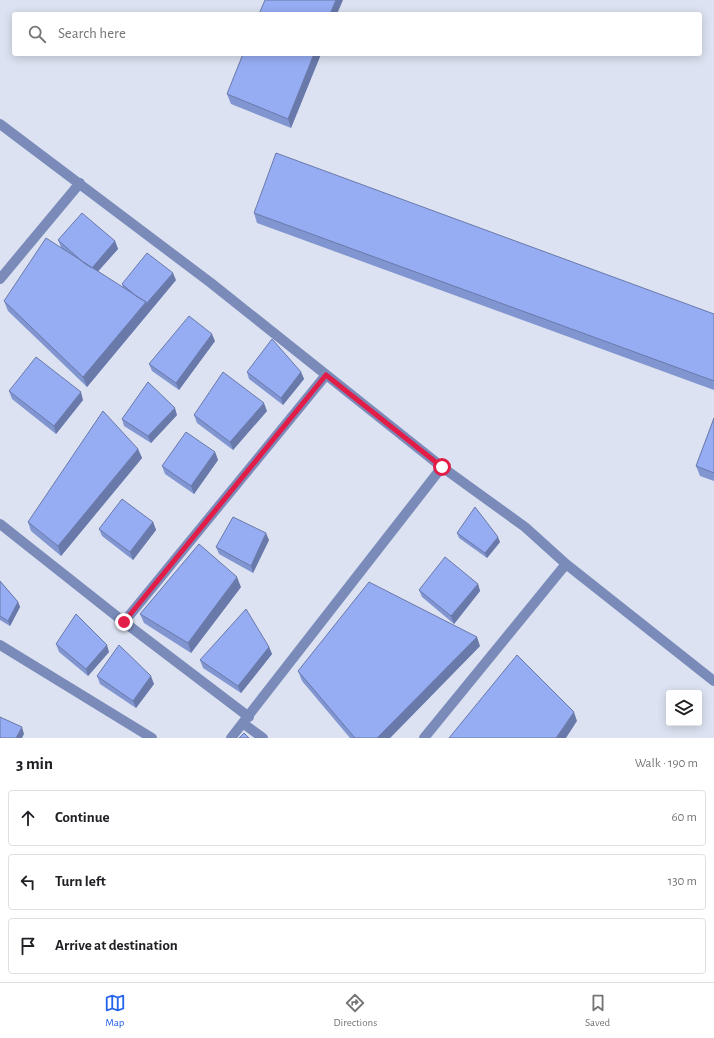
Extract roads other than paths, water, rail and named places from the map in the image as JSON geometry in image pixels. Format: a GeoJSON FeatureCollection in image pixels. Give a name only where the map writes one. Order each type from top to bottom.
{"type":"FeatureCollection","features":[{"type":"Feature","properties":{"kind":"street"},"geometry":{"type":"LineString","coordinates":[[0,124],[211,283],[442,467],[524,527],[566,564],[714,681]]}},
{"type":"Feature","properties":{"kind":"street"},"geometry":{"type":"LineString","coordinates":[[0,279],[80,183]]}},
{"type":"Feature","properties":{"kind":"street"},"geometry":{"type":"LineString","coordinates":[[124,622],[326,375]]}},
{"type":"Feature","properties":{"kind":"street"},"geometry":{"type":"LineString","coordinates":[[231,738],[442,467]]}},
{"type":"Feature","properties":{"kind":"street"},"geometry":{"type":"LineString","coordinates":[[0,524],[246,720],[263,738]]}},
{"type":"Feature","properties":{"kind":"street"},"geometry":{"type":"LineString","coordinates":[[424,738],[566,564]]}},
{"type":"Feature","properties":{"kind":"street"},"geometry":{"type":"LineString","coordinates":[[0,645],[152,738]]}}]}
